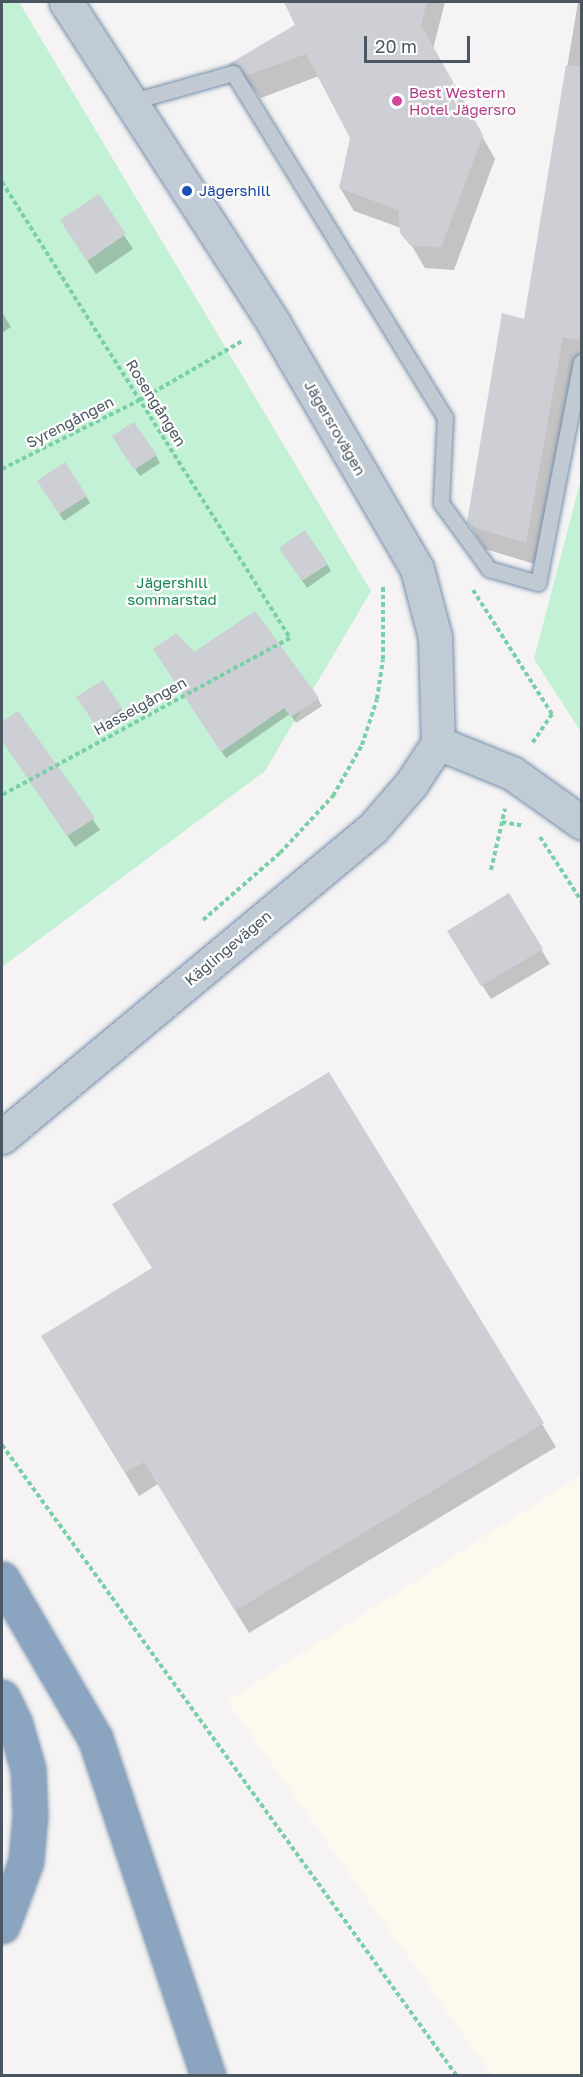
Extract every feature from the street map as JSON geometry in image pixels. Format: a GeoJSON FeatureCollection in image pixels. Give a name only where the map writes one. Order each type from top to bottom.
{"type":"FeatureCollection","features":[{"type":"Feature","properties":{"kind":"highway"},"geometry":{"type":"LineString","coordinates":[[2,1579],[50,1656],[95,1738],[208,2076]]}},
{"type":"Feature","properties":{"kind":"highway"},"geometry":{"type":"LineString","coordinates":[[2,1697],[15,1724],[28,1769],[30,1815],[26,1861],[2,1926]]}},
{"type":"Feature","properties":{"kind":"main road","name":"Jägersrovägen"},"geometry":{"type":"LineString","coordinates":[[66,2],[274,324],[417,569],[435,637],[438,743]]}},
{"type":"Feature","properties":{"kind":"main road"},"geometry":{"type":"LineString","coordinates":[[438,743],[512,773],[582,823]]}},
{"type":"Feature","properties":{"kind":"main road","name":"Käglingevägen"},"geometry":{"type":"LineString","coordinates":[[2,1137],[372,829],[411,784],[438,743]]}},
{"type":"Feature","properties":{"kind":"lane"},"geometry":{"type":"LineString","coordinates":[[130,102],[233,73],[446,417],[441,503],[489,569],[538,582],[581,362]]}},
{"type":"Feature","properties":{"kind":"path","name":"Rosengången"},"geometry":{"type":"LineString","coordinates":[[2,182],[290,638]]}},
{"type":"Feature","properties":{"kind":"path","name":"Syrengången"},"geometry":{"type":"LineString","coordinates":[[2,469],[140,400],[274,324]]}},
{"type":"Feature","properties":{"kind":"path"},"geometry":{"type":"LineString","coordinates":[[236,332],[248,352]]}},
{"type":"Feature","properties":{"kind":"path"},"geometry":{"type":"LineString","coordinates":[[199,924],[280,854],[333,796],[362,745],[377,699],[383,659],[385,619],[380,575]]}},
{"type":"Feature","properties":{"kind":"path"},"geometry":{"type":"LineString","coordinates":[[466,580],[552,714],[512,773],[491,870]]}},
{"type":"Feature","properties":{"kind":"path","name":"Hasselgången"},"geometry":{"type":"LineString","coordinates":[[2,795],[290,638]]}},
{"type":"Feature","properties":{"kind":"path"},"geometry":{"type":"LineString","coordinates":[[502,822],[524,826],[539,836],[582,902]]}},
{"type":"Feature","properties":{"kind":"path"},"geometry":{"type":"LineString","coordinates":[[2,1445],[457,2076]]}},
{"type":"Feature","properties":{"kind":"shaded area"},"geometry":{"type":"Polygon","coordinates":[[[581,1475],[581,2075],[492,2075],[227,1701],[581,1475]]]}},
{"type":"Feature","properties":{"kind":"green space","name":"Jägershill sommarstad"},"geometry":{"type":"Polygon","coordinates":[[[2,2],[19,2],[371,591],[265,771],[2,967],[2,2]]]}},
{"type":"Feature","properties":{"kind":"green space"},"geometry":{"type":"Polygon","coordinates":[[[581,479],[581,732],[534,659],[581,479]]]}},
{"type":"Feature","properties":{"kind":"building","name":"Best Western Hotel Jägersro"},"geometry":{"type":"Polygon","coordinates":[[[284,2],[427,2],[421,25],[483,135],[441,248],[410,245],[400,233],[398,210],[339,188],[350,138],[306,54],[246,76],[237,64],[227,65],[295,25],[284,2]]]}},
{"type":"Feature","properties":{"kind":"building","name":"Best Western Hotel Jägersro"},"geometry":{"type":"Polygon","coordinates":[[[566,65],[582,66],[582,341],[563,337],[526,543],[470,526],[467,522],[502,313],[524,319],[566,65]]]}},
{"type":"Feature","properties":{"kind":"building"},"geometry":{"type":"Polygon","coordinates":[[[99,194],[126,234],[87,261],[60,220],[99,194]]]}},
{"type":"Feature","properties":{"kind":"building"},"geometry":{"type":"Polygon","coordinates":[[[134,422],[157,455],[134,470],[112,436],[134,422]]]}},
{"type":"Feature","properties":{"kind":"building"},"geometry":{"type":"Polygon","coordinates":[[[65,462],[87,496],[59,514],[37,481],[65,462]]]}},
{"type":"Feature","properties":{"kind":"building"},"geometry":{"type":"Polygon","coordinates":[[[305,530],[328,564],[302,581],[279,548],[305,530]]]}},
{"type":"Feature","properties":{"kind":"building"},"geometry":{"type":"Polygon","coordinates":[[[255,611],[319,698],[291,717],[284,708],[221,752],[153,649],[176,633],[194,652],[255,611]]]}},
{"type":"Feature","properties":{"kind":"building"},"geometry":{"type":"Polygon","coordinates":[[[103,680],[122,708],[96,726],[76,697],[103,680]]]}},
{"type":"Feature","properties":{"kind":"building"},"geometry":{"type":"Polygon","coordinates":[[[18,711],[95,818],[67,836],[2,741],[2,722],[18,711]]]}},
{"type":"Feature","properties":{"kind":"building"},"geometry":{"type":"Polygon","coordinates":[[[509,893],[543,949],[481,986],[447,931],[509,893]]]}},
{"type":"Feature","properties":{"kind":"building"},"geometry":{"type":"Polygon","coordinates":[[[329,1072],[544,1423],[235,1611],[144,1462],[125,1473],[41,1336],[152,1268],[112,1204],[329,1072]]]}},
{"type":"Feature","properties":{"kind":"place","name":"Best Western Hotel Jägersro"},"geometry":{"type":"Point","coordinates":[397,101]}},
{"type":"Feature","properties":{"kind":"place","name":"Jägershill"},"geometry":{"type":"Point","coordinates":[187,191]}}]}
